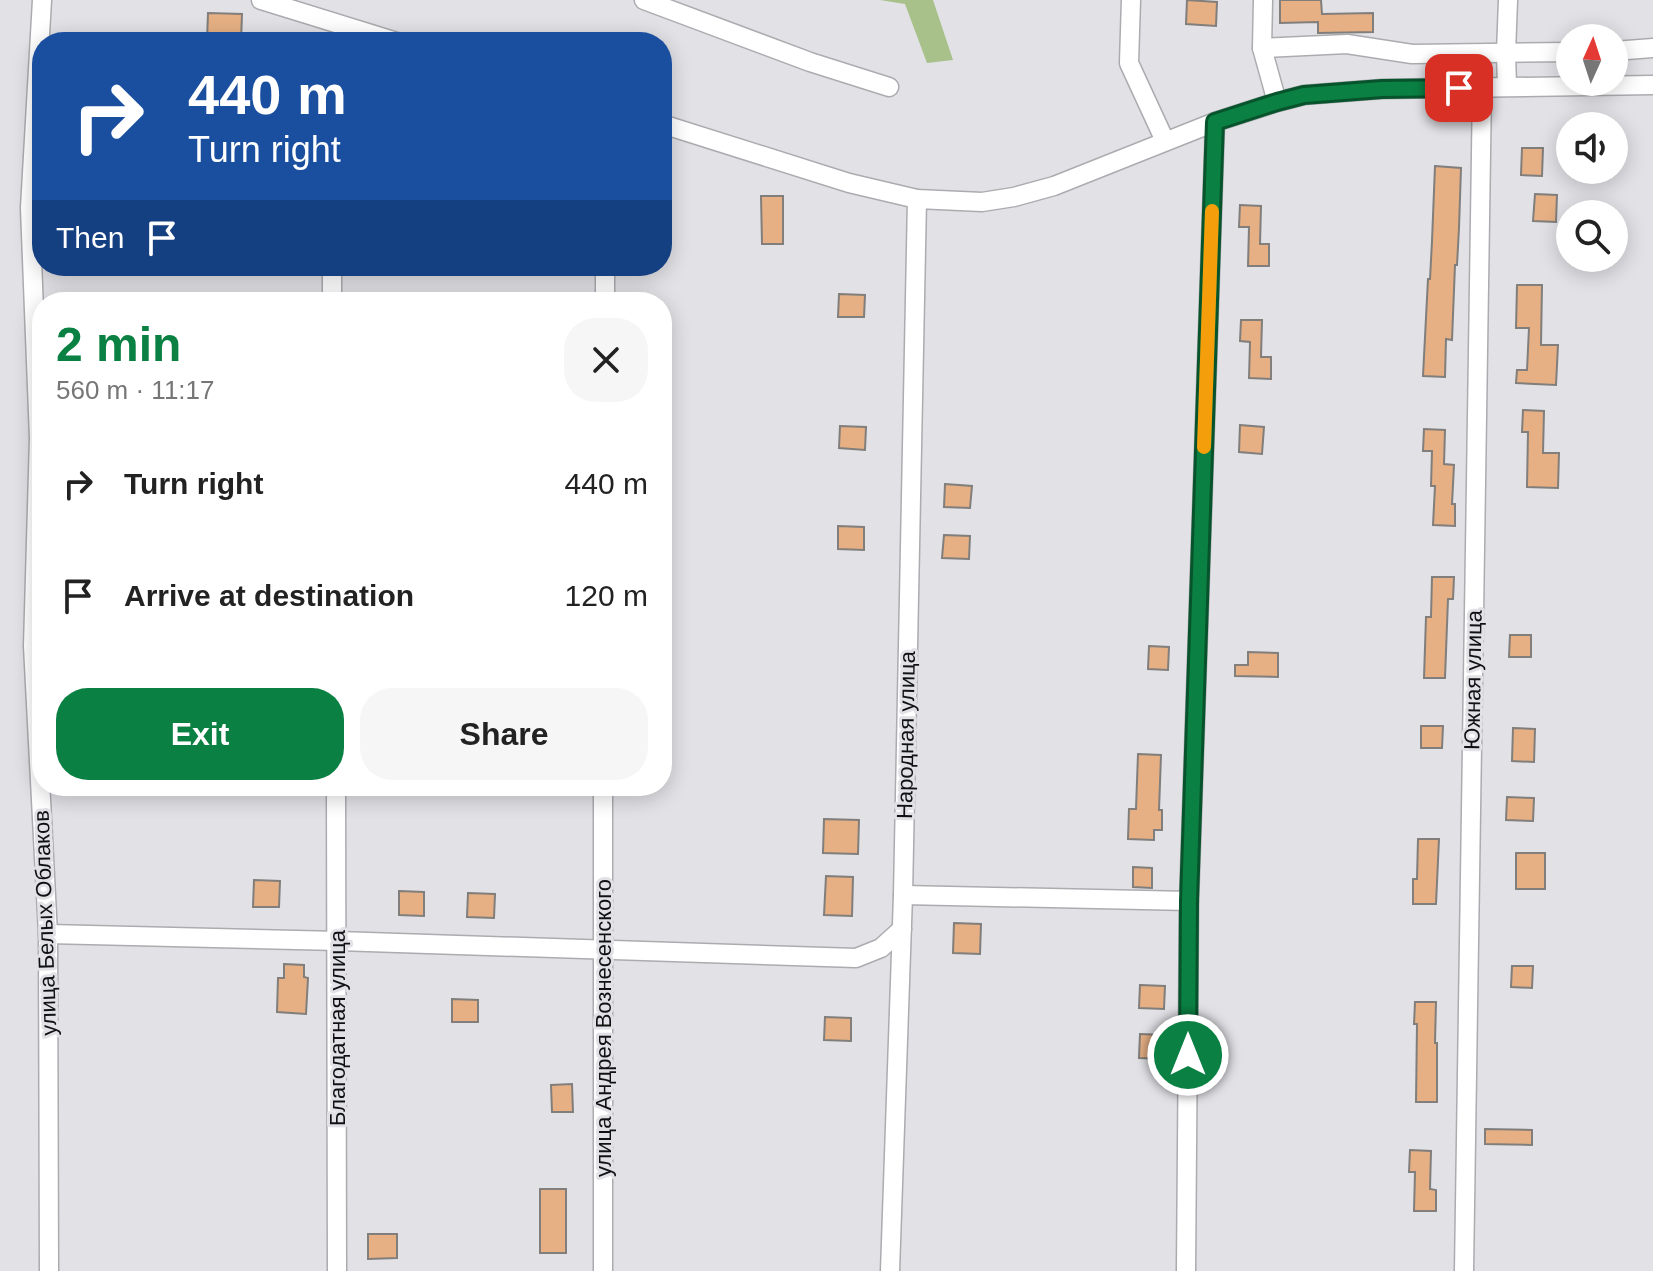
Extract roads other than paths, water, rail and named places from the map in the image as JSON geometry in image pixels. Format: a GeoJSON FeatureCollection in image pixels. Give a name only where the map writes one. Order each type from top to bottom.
{"type":"FeatureCollection","features":[{"type":"Feature","properties":{"kind":"street","name":"улица Белых Облаков"},"geometry":{"type":"LineString","coordinates":[[40,32],[42,0]]}},
{"type":"Feature","properties":{"kind":"street"},"geometry":{"type":"LineString","coordinates":[[261,0],[365,32]]}},
{"type":"Feature","properties":{"kind":"street"},"geometry":{"type":"LineString","coordinates":[[644,0],[810,62],[889,87]]}},
{"type":"Feature","properties":{"kind":"street"},"geometry":{"type":"LineString","coordinates":[[1131,0],[1129,63],[1165,141]]}},
{"type":"Feature","properties":{"kind":"street"},"geometry":{"type":"LineString","coordinates":[[1263,0],[1262,48],[1277,102]]}},
{"type":"Feature","properties":{"kind":"street"},"geometry":{"type":"LineString","coordinates":[[1507,86],[1508,0]]}},
{"type":"Feature","properties":{"kind":"street"},"geometry":{"type":"LineString","coordinates":[[330,21],[330,32]]}},
{"type":"Feature","properties":{"kind":"street"},"geometry":{"type":"LineString","coordinates":[[1262,48],[1347,44],[1412,54],[1556,52]]}},
{"type":"Feature","properties":{"kind":"street"},"geometry":{"type":"LineString","coordinates":[[1628,50],[1653,48]]}},
{"type":"Feature","properties":{"kind":"street"},"geometry":{"type":"LineString","coordinates":[[1412,54],[1412,88]]}},
{"type":"Feature","properties":{"kind":"street"},"geometry":{"type":"LineString","coordinates":[[672,127],[849,183],[917,199],[982,202],[1054,186],[1215,122],[1304,95],[1412,88],[1653,85]]}},
{"type":"Feature","properties":{"kind":"street","name":"Южная улица"},"geometry":{"type":"LineString","coordinates":[[1464,1271],[1482,88]]}},
{"type":"Feature","properties":{"kind":"street"},"geometry":{"type":"LineString","coordinates":[[1186,1271],[1189,901],[1215,122]]}},
{"type":"Feature","properties":{"kind":"street","name":"улица Белых Облаков"},"geometry":{"type":"LineString","coordinates":[[32,173],[32,259]]}},
{"type":"Feature","properties":{"kind":"street","name":"Народная улица"},"geometry":{"type":"LineString","coordinates":[[890,1271],[903,895],[917,199]]}},
{"type":"Feature","properties":{"kind":"street","name":"улица Белых Облаков"},"geometry":{"type":"LineString","coordinates":[[41,796],[48,934],[49,1271]]}},
{"type":"Feature","properties":{"kind":"street","name":"Благодатная улица"},"geometry":{"type":"LineString","coordinates":[[336,796],[337,1271]]}},
{"type":"Feature","properties":{"kind":"street","name":"улица Андрея Вознесенского"},"geometry":{"type":"LineString","coordinates":[[603,796],[603,1271]]}},
{"type":"Feature","properties":{"kind":"street"},"geometry":{"type":"LineString","coordinates":[[903,895],[1189,901]]}},
{"type":"Feature","properties":{"kind":"street"},"geometry":{"type":"LineString","coordinates":[[48,934],[856,958],[881,948],[902,929]]}}]}
